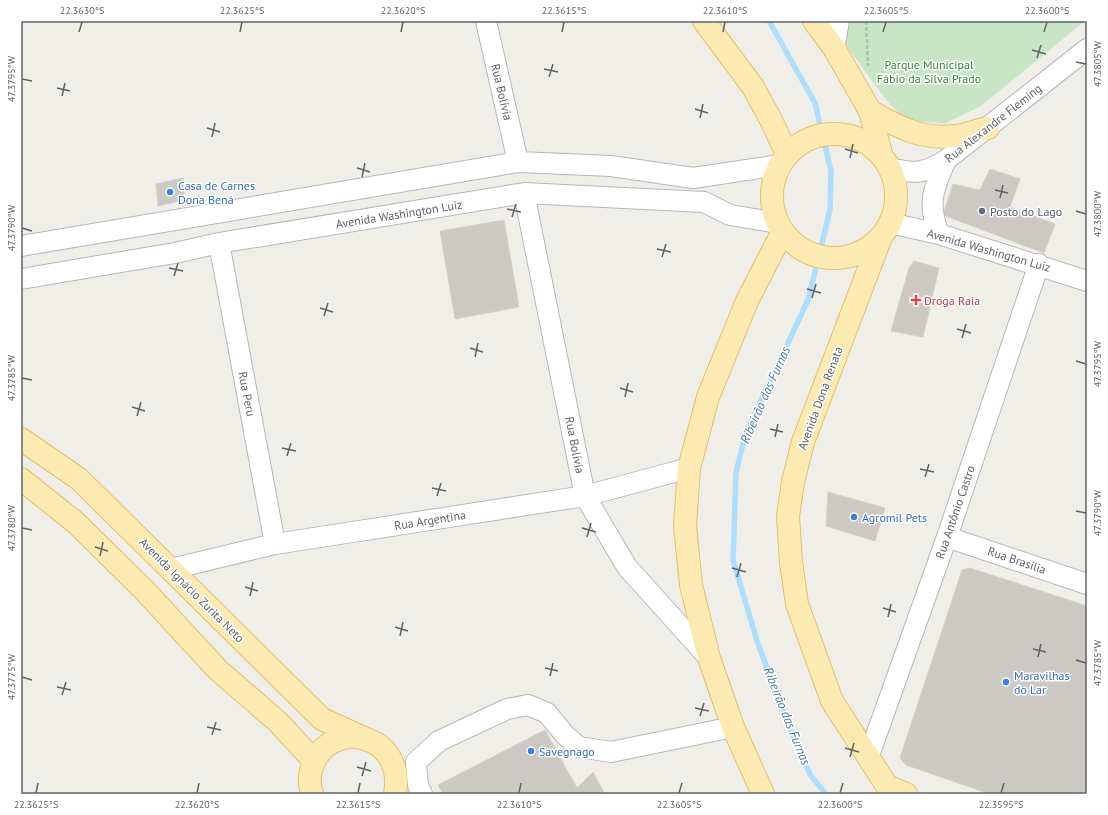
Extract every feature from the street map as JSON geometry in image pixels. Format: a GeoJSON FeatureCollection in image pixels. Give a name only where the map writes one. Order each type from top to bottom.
{"type":"FeatureCollection","features":[{"type":"Feature","properties":{"kind":"main road"},"geometry":{"type":"LineString","coordinates":[[704,21],[753,87],[771,120],[783,160]]}},
{"type":"Feature","properties":{"kind":"main road"},"geometry":{"type":"LineString","coordinates":[[814,21],[834,48],[870,111],[885,161],[896,190],[896,207],[885,230],[860,252],[849,256],[830,258],[812,254],[785,233],[772,204],[772,184],[783,160],[803,141],[823,134],[845,133],[865,141],[885,161]]}},
{"type":"Feature","properties":{"kind":"main road"},"geometry":{"type":"LineString","coordinates":[[870,111],[898,127],[921,135],[955,136],[988,128]]}},
{"type":"Feature","properties":{"kind":"main road","name":"Avenida Dona Renata"},"geometry":{"type":"LineString","coordinates":[[885,230],[802,442],[793,482],[788,516],[791,562],[797,604],[832,701],[887,786],[906,794]]}},
{"type":"Feature","properties":{"kind":"main road"},"geometry":{"type":"LineString","coordinates":[[763,794],[732,727],[709,658],[691,585],[685,526],[689,468],[708,397],[747,301],[785,233]]}},
{"type":"Feature","properties":{"kind":"main road","name":"Avenida Ignácio Zurita Neto"},"geometry":{"type":"LineString","coordinates":[[21,439],[79,479],[322,719],[378,744],[388,754],[395,767],[397,790]]}},
{"type":"Feature","properties":{"kind":"main road"},"geometry":{"type":"LineString","coordinates":[[21,479],[75,522],[146,592],[218,670],[278,722],[314,761]]}},
{"type":"Feature","properties":{"kind":"main road"},"geometry":{"type":"LineString","coordinates":[[312,794],[310,775],[314,761],[323,749],[335,741],[349,737],[364,738]]}},
{"type":"Feature","properties":{"kind":"street","name":"Rua Bolívia"},"geometry":{"type":"LineString","coordinates":[[486,21],[518,162]]}},
{"type":"Feature","properties":{"kind":"street"},"geometry":{"type":"LineString","coordinates":[[834,48],[839,21]]}},
{"type":"Feature","properties":{"kind":"street","name":"Rua Alexandre Fleming"},"geometry":{"type":"LineString","coordinates":[[885,161],[907,172],[923,172],[946,160],[1087,49]]}},
{"type":"Feature","properties":{"kind":"street"},"geometry":{"type":"LineString","coordinates":[[21,246],[518,162],[611,166],[693,178],[783,160]]}},
{"type":"Feature","properties":{"kind":"street"},"geometry":{"type":"LineString","coordinates":[[939,234],[933,218],[932,200],[937,182],[946,160]]}},
{"type":"Feature","properties":{"kind":"street","name":"Rua Bolívia"},"geometry":{"type":"LineString","coordinates":[[524,193],[585,496],[627,567],[709,658]]}},
{"type":"Feature","properties":{"kind":"street","name":"Avenida Washington Luiz"},"geometry":{"type":"LineString","coordinates":[[21,278],[175,253],[219,243],[524,193],[704,202],[730,215],[785,233]]}},
{"type":"Feature","properties":{"kind":"street","name":"Avenida Washington Luiz"},"geometry":{"type":"LineString","coordinates":[[885,230],[939,234],[1039,264],[1087,281]]}},
{"type":"Feature","properties":{"kind":"street","name":"Rua Peru"},"geometry":{"type":"LineString","coordinates":[[219,243],[275,544]]}},
{"type":"Feature","properties":{"kind":"street","name":"Rua Antônio Castro"},"geometry":{"type":"LineString","coordinates":[[868,758],[947,536],[1039,264]]}},
{"type":"Feature","properties":{"kind":"street","name":"Rua Argentina"},"geometry":{"type":"LineString","coordinates":[[171,569],[275,544],[585,496],[689,468]]}},
{"type":"Feature","properties":{"kind":"street","name":"Rua Brasília"},"geometry":{"type":"LineString","coordinates":[[947,536],[1087,584]]}},
{"type":"Feature","properties":{"kind":"street"},"geometry":{"type":"LineString","coordinates":[[422,794],[418,785],[416,762],[439,741],[507,709],[528,705],[547,713],[565,735],[579,747],[611,752],[732,727]]}},
{"type":"Feature","properties":{"kind":"green space","name":"Parque Municipal Fábio da Silva Prado"},"geometry":{"type":"Polygon","coordinates":[[[828,21],[1085,21],[981,106],[946,123],[907,121],[887,101],[828,21]]]}},
{"type":"Feature","properties":{"kind":"building","name":"Posto do Lago"},"geometry":{"type":"Polygon","coordinates":[[[990,169],[1020,179],[1010,207],[1055,224],[1044,253],[943,215],[953,184],[980,190],[990,169]]]}},
{"type":"Feature","properties":{"kind":"building","name":"Casa de Carnes Dona Bená"},"geometry":{"type":"Polygon","coordinates":[[[183,178],[184,200],[158,206],[156,184],[183,178]]]}},
{"type":"Feature","properties":{"kind":"building"},"geometry":{"type":"Polygon","coordinates":[[[504,220],[519,307],[455,319],[440,231],[504,220]]]}},
{"type":"Feature","properties":{"kind":"building","name":"Droga Raia"},"geometry":{"type":"Polygon","coordinates":[[[914,261],[939,268],[923,337],[891,331],[909,268],[914,261]]]}},
{"type":"Feature","properties":{"kind":"building","name":"Agromil Pets"},"geometry":{"type":"Polygon","coordinates":[[[828,492],[885,508],[875,541],[826,526],[828,492]]]}},
{"type":"Feature","properties":{"kind":"building","name":"Maravilhas do Lar"},"geometry":{"type":"Polygon","coordinates":[[[970,568],[1087,606],[1087,794],[990,794],[906,765],[900,758],[962,570],[970,568]]]}},
{"type":"Feature","properties":{"kind":"building","name":"Savegnago"},"geometry":{"type":"Polygon","coordinates":[[[545,730],[577,788],[593,772],[605,794],[443,794],[438,785],[545,730]]]}},
{"type":"Feature","properties":{"kind":"waterway","name":"Ribeirão das Furnas"},"geometry":{"type":"LineString","coordinates":[[769,21],[815,103],[831,171],[830,210],[808,300],[745,435],[736,473],[733,560],[758,644],[798,749],[811,776],[826,794]]}},
{"type":"Feature","properties":{"kind":"place","name":"Casa de Carnes Dona Bená"},"geometry":{"type":"Point","coordinates":[170,192]}},
{"type":"Feature","properties":{"kind":"place","name":"Posto do Lago"},"geometry":{"type":"Point","coordinates":[982,211]}},
{"type":"Feature","properties":{"kind":"place","name":"Droga Raia"},"geometry":{"type":"Point","coordinates":[916,300]}},
{"type":"Feature","properties":{"kind":"place","name":"Agromil Pets"},"geometry":{"type":"Point","coordinates":[854,517]}},
{"type":"Feature","properties":{"kind":"place","name":"Maravilhas do Lar"},"geometry":{"type":"Point","coordinates":[1006,682]}},
{"type":"Feature","properties":{"kind":"place","name":"Savegnago"},"geometry":{"type":"Point","coordinates":[531,751]}}]}
